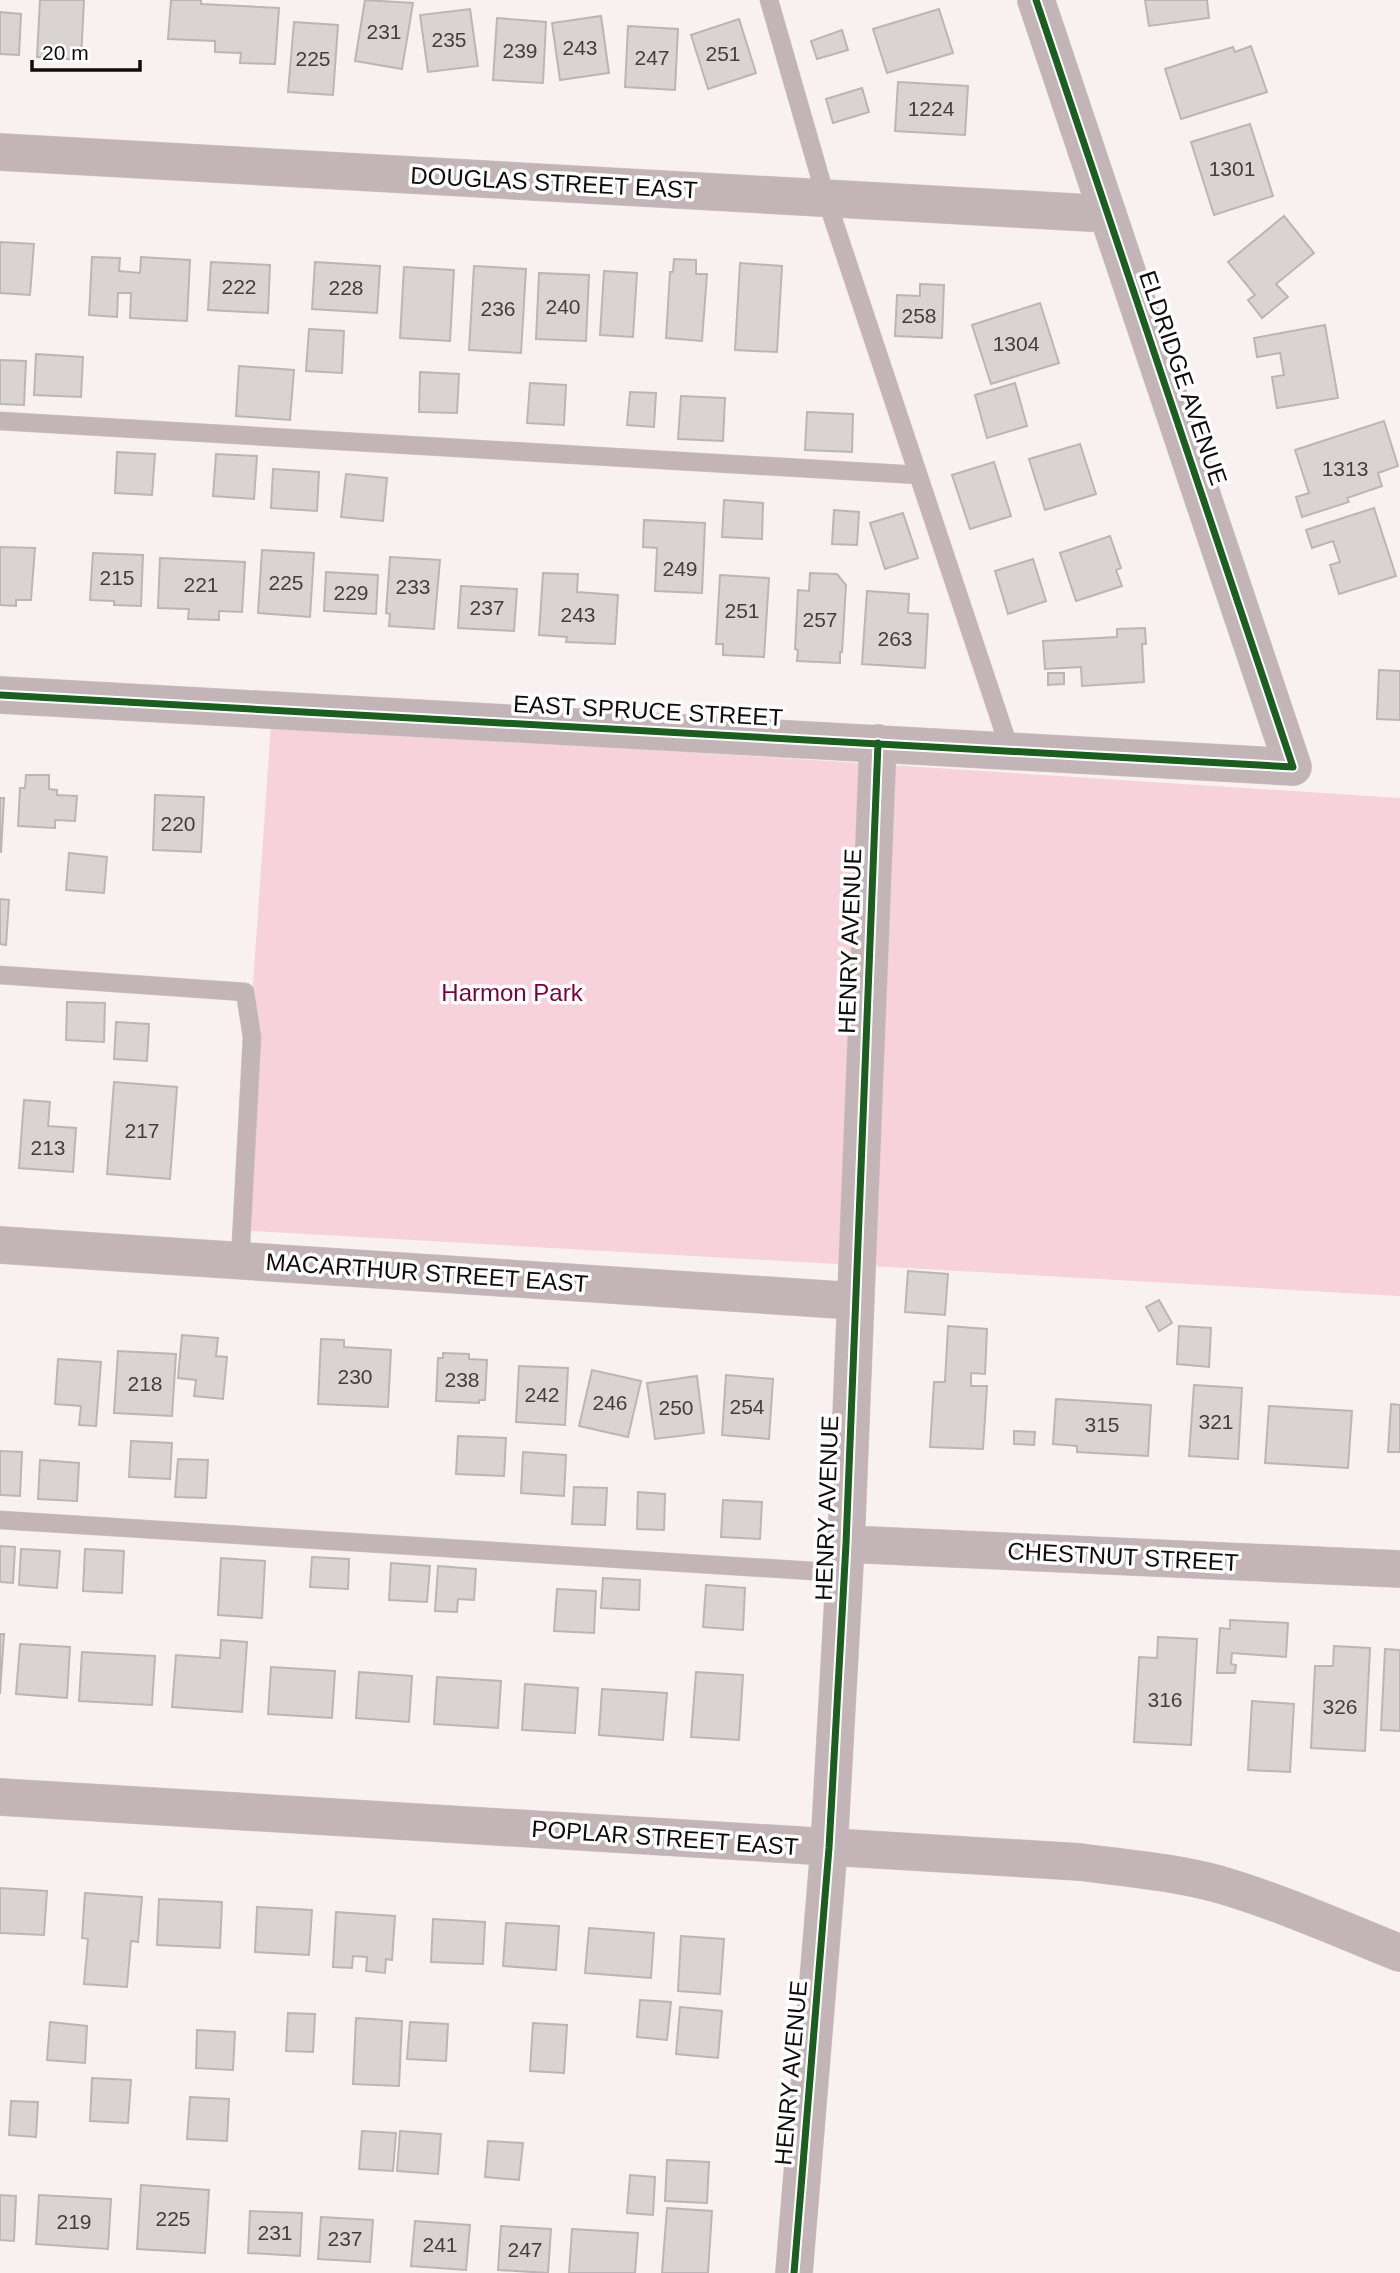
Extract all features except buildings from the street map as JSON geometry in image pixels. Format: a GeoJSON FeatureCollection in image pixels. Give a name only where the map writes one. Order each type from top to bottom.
{"type":"FeatureCollection","features":[{"type":"Feature","properties":{"kind":"street","name":"ELDRIDGE AVENUE"},"geometry":{"type":"LineString","coordinates":[[1036,0],[1293,767]]}},
{"type":"Feature","properties":{"kind":"street","name":"DOUGLAS STREET EAST"},"geometry":{"type":"LineString","coordinates":[[0,152],[1108,214]]}},
{"type":"Feature","properties":{"kind":"street","name":"EAST SPRUCE STREET"},"geometry":{"type":"LineString","coordinates":[[0,695],[1293,767]]}},
{"type":"Feature","properties":{"kind":"street","name":"HENRY AVENUE"},"geometry":{"type":"LineString","coordinates":[[794,2273],[829,1848],[845,1558],[878,743]]}},
{"type":"Feature","properties":{"kind":"street","name":"MACARTHUR STREET EAST"},"geometry":{"type":"LineString","coordinates":[[0,1245],[855,1301]]}},
{"type":"Feature","properties":{"kind":"street","name":"CHESTNUT STREET"},"geometry":{"type":"LineString","coordinates":[[845,1558],[1400,1569]]}},
{"type":"Feature","properties":{"kind":"street","name":"POPLAR STREET EAST"},"geometry":{"type":"LineString","coordinates":[[0,1797],[1080,1862],[1150,1870],[1218,1884],[1302,1914],[1400,1954]]}},
{"type":"Feature","properties":{"kind":"lane"},"geometry":{"type":"LineString","coordinates":[[769,0],[826,198],[1010,750]]}},
{"type":"Feature","properties":{"kind":"lane"},"geometry":{"type":"LineString","coordinates":[[0,421],[918,475]]}},
{"type":"Feature","properties":{"kind":"lane"},"geometry":{"type":"LineString","coordinates":[[0,975],[244,992],[252,1037],[240,1261]]}},
{"type":"Feature","properties":{"kind":"lane"},"geometry":{"type":"LineString","coordinates":[[0,1520],[845,1558]]}},
{"type":"Feature","properties":{"kind":"green space","name":"Harmon Park"},"geometry":{"type":"Polygon","coordinates":[[[271,725],[1400,798],[1400,1296],[236,1230],[271,725]]]}},
{"type":"Feature","properties":{"kind":"cycle path"},"geometry":{"type":"LineString","coordinates":[[0,695],[1293,767],[1036,0]]}},
{"type":"Feature","properties":{"kind":"cycle path"},"geometry":{"type":"LineString","coordinates":[[794,2273],[829,1848],[846,1544],[878,743]]}}]}
